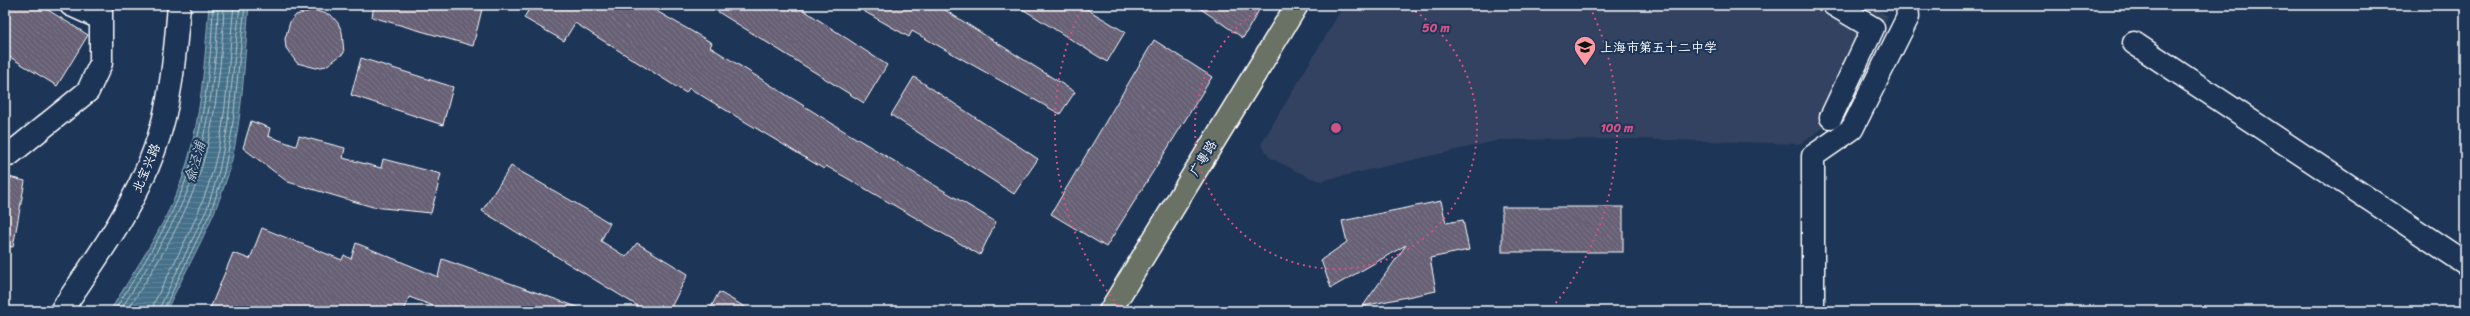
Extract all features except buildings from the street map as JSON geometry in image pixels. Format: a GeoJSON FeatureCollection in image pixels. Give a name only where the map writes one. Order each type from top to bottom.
{"type":"FeatureCollection","features":[{"type":"Feature","properties":{"kind":"main road","name":"广粤路"},"geometry":{"type":"LineString","coordinates":[[1110,311],[1297,5]]}},
{"type":"Feature","properties":{"kind":"street"},"geometry":{"type":"LineString","coordinates":[[5,155],[9,155],[88,91],[101,63],[100,12],[71,5]]}},
{"type":"Feature","properties":{"kind":"street","name":"北宝兴路"},"geometry":{"type":"LineString","coordinates":[[61,311],[117,226],[154,151],[170,92],[179,5]]}},
{"type":"Feature","properties":{"kind":"street"},"geometry":{"type":"LineString","coordinates":[[1831,117],[1874,28],[1834,5]]}},
{"type":"Feature","properties":{"kind":"street"},"geometry":{"type":"LineString","coordinates":[[1814,311],[1812,156],[1852,129],[1908,11],[1889,5]]}},
{"type":"Feature","properties":{"kind":"street"},"geometry":{"type":"LineString","coordinates":[[2134,43],[2465,263]]}},
{"type":"Feature","properties":{"kind":"shaded area","name":"上海市第五十二中学"},"geometry":{"type":"Polygon","coordinates":[[[1344,5],[1870,5],[1888,16],[1837,119],[1799,144],[1639,139],[1500,140],[1321,181],[1308,177],[1270,158],[1261,144],[1344,5]]]}},
{"type":"Feature","properties":{"kind":"water","name":"俞泾浦"},"geometry":{"type":"Polygon","coordinates":[[[209,5],[249,5],[240,112],[228,175],[208,227],[166,311],[110,311],[163,223],[185,170],[200,100],[209,5]]]}},
{"type":"Feature","properties":{"kind":"place","name":"上海市第五十二中学"},"geometry":{"type":"Point","coordinates":[1585,66]}}]}
